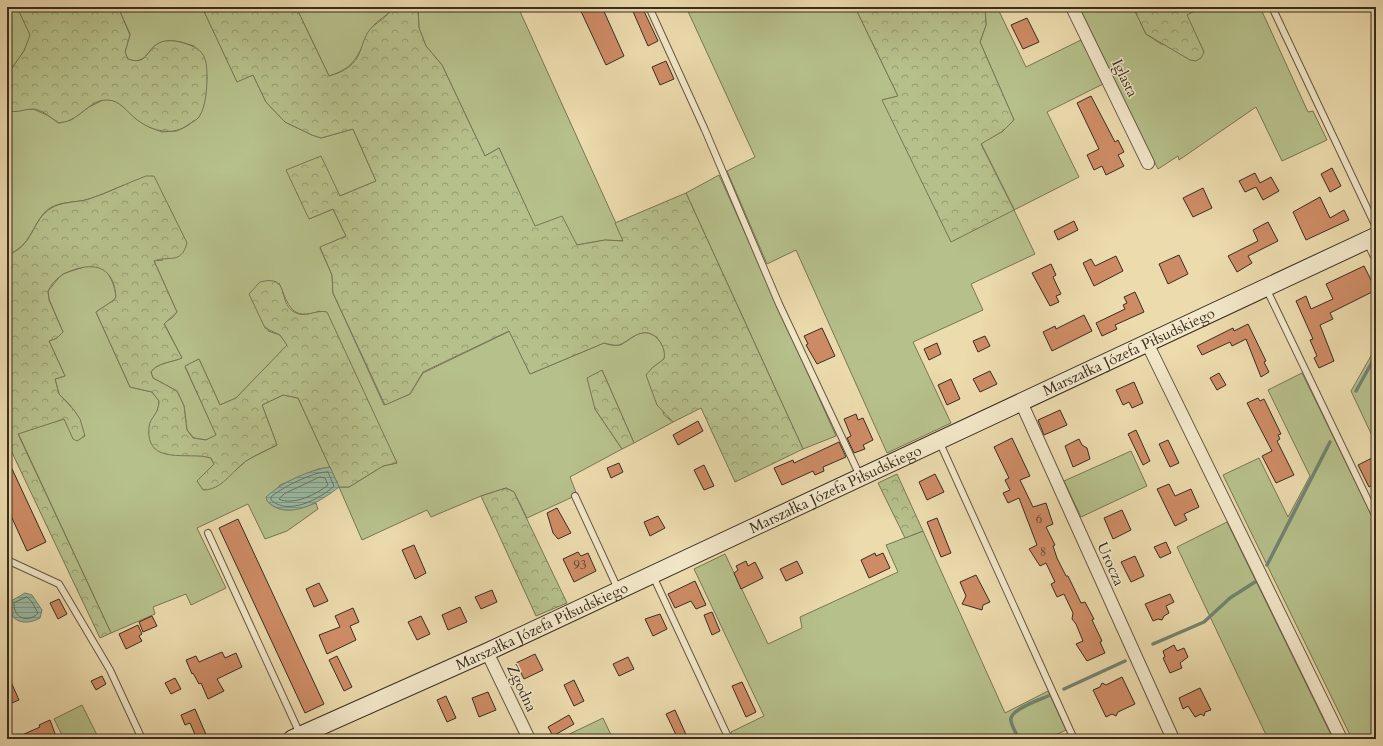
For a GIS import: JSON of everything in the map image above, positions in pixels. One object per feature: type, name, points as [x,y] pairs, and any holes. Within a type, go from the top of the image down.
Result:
[{"type":"street","name":"Iglasta","points":[[1072,7],[1148,163]]},
{"type":"street","name":"Marszałka Józefa Piłsudskiego","points":[[296,737],[487,652],[1147,343],[1374,239]]},
{"type":"street","points":[[1147,343],[1341,739]]},
{"type":"street","name":"Urocza","points":[[1021,402],[1173,739]]},
{"type":"street","name":"Zgodna","points":[[487,652],[529,739]]},
{"type":"lane","points":[[649,7],[705,130],[779,304],[861,478]]},
{"type":"lane","points":[[1272,7],[1374,239]]},
{"type":"lane","points":[[1266,288],[1376,516]]},
{"type":"lane","points":[[939,441],[1074,739]]},
{"type":"lane","points":[[575,496],[618,591]]},
{"type":"lane","points":[[208,533],[296,737]]},
{"type":"lane","points":[[7,560],[60,584],[110,670],[142,739]]},
{"type":"lane","points":[[652,575],[729,739]]},
{"type":"green space","points":[[7,7],[17,7],[31,35],[24,51],[7,75]]},
{"type":"green space","points":[[17,7],[118,7],[130,35],[125,52],[128,59],[134,61],[143,59],[159,43],[167,41],[180,42],[196,48],[200,51],[206,62],[207,71],[206,97],[199,117],[183,128],[162,131],[148,127],[136,119],[120,104],[107,100],[97,102],[74,118],[58,123],[36,109],[14,112],[7,110],[7,75],[24,51],[30,35]]},
{"type":"green space","points":[[118,7],[202,7],[237,81],[253,75],[266,102],[285,122],[321,138],[353,129],[376,181],[340,196],[309,219],[333,209],[346,236],[320,248],[332,275],[333,293],[384,405],[410,394],[423,373],[510,331],[530,374],[604,343],[620,345],[636,335],[647,333],[656,337],[664,350],[664,359],[652,368],[664,415],[673,422],[634,443],[602,370],[595,409],[622,449],[570,477],[577,495],[527,518],[514,492],[506,488],[481,496],[431,517],[427,510],[362,540],[339,487],[349,487],[383,466],[397,463],[320,311],[310,314],[297,313],[289,305],[279,283],[268,331],[280,335],[288,345],[236,398],[220,405],[199,359],[185,367],[217,436],[206,440],[194,438],[187,430],[184,406],[177,391],[153,378],[151,372],[153,369],[161,365],[182,358],[164,323],[172,318],[177,312],[154,261],[163,260],[124,185],[89,199],[59,204],[50,208],[39,219],[23,245],[16,251],[7,255],[7,110],[33,109],[47,115],[59,123],[71,120],[89,107],[105,99],[116,101],[149,127],[162,132],[177,131],[199,117],[204,103],[207,77],[194,46],[169,41],[155,45],[146,56],[139,60],[134,61],[127,59],[125,52],[130,34]]},
{"type":"green space","points":[[202,7],[296,7],[329,76],[344,70],[353,64],[359,55],[368,32],[387,15],[391,7],[421,7],[418,9],[419,28],[426,46],[442,65],[485,156],[499,148],[535,226],[562,216],[577,245],[605,240],[623,241],[615,223],[686,193],[803,449],[735,482],[701,408],[673,422],[657,405],[646,375],[652,368],[664,359],[664,350],[656,337],[647,333],[639,334],[619,345],[604,343],[530,374],[509,331],[423,372],[410,394],[385,405],[333,293],[332,275],[320,247],[346,236],[333,209],[309,219],[286,170],[321,156],[340,196],[376,181],[353,129],[321,138],[285,122],[266,102],[253,75],[237,82]]},
{"type":"green space","points":[[296,7],[391,7],[386,15],[373,26],[360,52],[352,62],[343,70],[329,76]]},
{"type":"green space","points":[[421,7],[518,7],[624,241],[605,240],[577,245],[535,227],[499,148],[485,156],[442,65],[426,46],[419,28],[418,9]]},
{"type":"green space","points":[[686,7],[855,7],[898,96],[882,100],[1014,209],[981,143],[1003,131],[1014,120],[980,42],[986,25],[985,7],[997,7],[1026,67],[1083,39],[1105,83],[1047,112],[1079,177],[1014,210],[1035,254],[971,284],[983,310],[913,342],[951,423],[887,453],[796,250],[767,264],[727,171],[755,157]]},
{"type":"green space","points":[[855,7],[985,7],[986,25],[980,42],[1014,120],[1003,131],[981,144],[1014,210],[951,242],[882,100],[898,96]]},
{"type":"green space","points":[[1079,7],[1133,7],[1146,34],[1161,44],[1204,52],[1186,15],[1202,7],[1260,7],[1308,112],[1313,111],[1327,140],[1282,161],[1256,107],[1179,160],[1178,156],[1158,169]]},
{"type":"green space","points":[[1133,7],[1202,7],[1187,15],[1204,52],[1201,58],[1196,61],[1190,60],[1146,34]]},
{"type":"green space","points":[[719,175],[836,436],[803,449],[686,193]]},
{"type":"green space","points":[[146,176],[154,176],[187,243],[184,250],[178,257],[154,261],[177,312],[164,324],[182,358],[161,365],[153,369],[151,372],[153,378],[177,391],[184,406],[187,430],[193,438],[206,440],[216,435],[185,366],[199,359],[220,405],[236,398],[287,345],[280,335],[265,328],[249,294],[260,282],[270,281],[276,282],[280,285],[289,308],[294,312],[302,315],[323,311],[327,312],[397,463],[383,466],[349,487],[339,487],[298,398],[283,395],[262,405],[277,445],[246,461],[221,484],[210,489],[203,490],[197,481],[214,464],[211,458],[161,453],[154,448],[150,440],[149,427],[158,409],[159,401],[152,392],[130,387],[96,312],[116,297],[115,288],[109,275],[99,268],[92,267],[76,269],[63,274],[48,291],[49,300],[63,332],[57,338],[49,341],[65,376],[55,379],[59,394],[80,419],[85,436],[77,441],[73,439],[64,419],[18,434],[111,633],[100,638],[7,442],[7,255],[16,251],[22,246],[39,220],[54,206],[89,199]]},
{"type":"green space","points":[[87,266],[97,266],[104,269],[113,284],[116,297],[96,312],[130,387],[152,392],[159,401],[159,406],[149,429],[149,434],[193,455],[201,455],[211,458],[214,464],[197,481],[236,470],[247,460],[277,445],[262,405],[283,395],[298,398],[330,467],[318,469],[280,485],[267,501],[272,506],[284,510],[297,509],[316,503],[318,509],[287,531],[265,539],[248,504],[197,528],[226,588],[191,605],[186,594],[153,607],[155,614],[111,633],[18,433],[64,419],[71,406],[59,394],[55,379],[65,376],[49,341],[57,338],[63,332],[49,299],[48,291],[62,274]]},
{"type":"green space","points":[[1376,347],[1376,444],[1351,391]]},
{"type":"green space","points":[[602,370],[634,443],[622,449],[595,409],[587,378]]},
{"type":"green space","points":[[1302,373],[1376,524],[1376,739],[1352,739],[1223,475],[1259,458],[1288,517],[1310,476],[1268,390]]},
{"type":"green space","points":[[1131,451],[1147,486],[1081,517],[1064,481]]},
{"type":"green space","points":[[897,474],[923,531],[905,538],[878,483]]},
{"type":"green space","points":[[506,488],[514,492],[567,603],[536,616],[481,496]]},
{"type":"green space","points":[[1227,522],[1333,739],[1268,739],[1177,547]]},
{"type":"green space","points":[[923,531],[1005,713],[1048,691],[1066,730],[1047,739],[734,739],[731,732],[764,716],[694,569],[725,554],[768,644],[802,628],[800,617],[898,572],[886,545]]},
{"type":"green space","points":[[82,705],[99,739],[64,739],[54,719]]},
{"type":"green space","points":[[603,718],[613,739],[559,739]]},
{"type":"water","points":[[330,467],[339,487],[313,504],[304,508],[284,510],[275,507],[267,501],[266,497],[280,486],[305,474]]},
{"type":"water","points":[[25,593],[32,595],[42,610],[40,618],[34,621],[22,622],[14,618],[11,613],[11,601]]},
{"type":"building","points":[[579,7],[602,7],[624,56],[606,65]]},
{"type":"building","points":[[631,7],[642,7],[658,41],[648,46]]},
{"type":"building","points":[[1027,18],[1039,42],[1023,49],[1011,25]]},
{"type":"building","points":[[666,61],[674,79],[660,85],[652,67]]},
{"type":"building","points":[[1091,96],[1115,142],[1118,140],[1124,152],[1118,155],[1124,166],[1106,175],[1102,166],[1094,170],[1087,155],[1099,149],[1077,103]]},
{"type":"building","points":[[1332,168],[1341,186],[1330,192],[1321,174]]},
{"type":"building","points":[[1255,173],[1260,183],[1271,177],[1279,191],[1263,200],[1256,187],[1245,192],[1239,181]]},
{"type":"building","points":[[1203,188],[1212,208],[1193,217],[1183,198]]},
{"type":"building","points":[[1320,197],[1330,218],[1344,210],[1349,220],[1306,240],[1293,212]]},
{"type":"building","points":[[1074,221],[1078,230],[1058,240],[1054,231]]},
{"type":"building","points":[[1268,222],[1278,241],[1248,256],[1252,263],[1237,272],[1228,256],[1258,241],[1253,230]]},
{"type":"building","points":[[1179,255],[1188,274],[1168,284],[1159,264]]},
{"type":"building","points":[[1116,256],[1123,271],[1094,286],[1083,263],[1091,259],[1095,266]]},
{"type":"building","points":[[1051,264],[1056,275],[1053,277],[1061,294],[1056,296],[1059,302],[1050,306],[1032,273]]},
{"type":"building","points":[[1364,266],[1376,290],[1330,313],[1333,319],[1320,325],[1334,361],[1319,368],[1314,358],[1317,356],[1310,340],[1313,339],[1296,301],[1306,296],[1311,309],[1333,299],[1326,284]]},
{"type":"building","points":[[1135,292],[1144,312],[1115,325],[1117,329],[1102,336],[1096,323],[1125,309],[1123,305],[1127,303],[1124,297]]},
{"type":"building","points":[[1084,315],[1092,331],[1052,351],[1043,332],[1055,326],[1056,329]]},
{"type":"building","points":[[1248,324],[1266,361],[1264,362],[1269,372],[1261,377],[1246,339],[1232,346],[1230,342],[1202,355],[1197,346],[1233,328],[1234,331]]},
{"type":"building","points":[[822,328],[835,356],[817,364],[806,345],[808,344],[804,336]]},
{"type":"building","points":[[985,336],[990,346],[978,352],[973,341]]},
{"type":"building","points":[[937,343],[941,354],[929,360],[924,349]]},
{"type":"building","points":[[990,371],[997,384],[980,392],[973,379]]},
{"type":"building","points":[[1219,373],[1226,385],[1217,390],[1210,378]]},
{"type":"building","points":[[951,379],[960,399],[947,405],[938,385]]},
{"type":"building","points":[[1134,382],[1143,403],[1132,408],[1129,402],[1123,405],[1116,390]]},
{"type":"building","points":[[1258,398],[1260,401],[1264,399],[1281,434],[1278,435],[1280,439],[1277,441],[1294,475],[1276,483],[1262,456],[1272,451],[1247,403]]},
{"type":"building","points":[[1060,410],[1067,425],[1044,435],[1038,420]]},
{"type":"building","points":[[856,414],[858,420],[863,418],[873,440],[863,445],[865,449],[854,453],[847,438],[851,436],[844,419]]},
{"type":"building","points":[[698,421],[703,431],[678,445],[673,435]]},
{"type":"building","points":[[1136,430],[1150,461],[1143,465],[1128,434]]},
{"type":"building","points":[[1012,438],[1030,476],[1020,480],[1033,507],[1046,503],[1053,524],[1046,527],[1055,545],[1053,546],[1057,558],[1066,576],[1068,576],[1081,603],[1085,602],[1094,619],[1092,620],[1102,641],[1100,642],[1105,653],[1087,661],[1076,644],[1083,641],[1076,624],[1072,619],[1073,613],[1064,594],[1057,597],[1051,584],[1055,582],[1046,563],[1040,566],[1029,549],[1037,545],[1019,498],[1008,503],[1003,493],[1010,490],[1005,480],[1009,478],[994,447]]},
{"type":"building","points":[[1079,439],[1082,445],[1087,448],[1090,459],[1073,467],[1065,446]]},
{"type":"building","points":[[1168,440],[1179,463],[1170,467],[1159,444]]},
{"type":"building","points":[[839,442],[846,457],[823,467],[824,471],[815,475],[813,471],[782,485],[774,468],[793,460],[794,463]]},
{"type":"building","points":[[1376,456],[1376,483],[1369,487],[1358,465]]},
{"type":"building","points":[[7,458],[46,542],[27,551],[7,507]]},
{"type":"building","points":[[619,463],[623,472],[611,478],[607,468]]},
{"type":"building","points":[[704,465],[714,486],[704,490],[694,470]]},
{"type":"building","points":[[935,474],[944,492],[927,500],[919,482]]},
{"type":"building","points":[[1169,484],[1175,496],[1191,489],[1199,507],[1184,514],[1187,520],[1175,526],[1157,489]]},
{"type":"building","points":[[557,508],[571,533],[558,539],[553,533],[547,513]]},
{"type":"building","points":[[1122,510],[1131,530],[1113,539],[1104,518]]},
{"type":"building","points":[[658,516],[665,528],[650,536],[644,522]]},
{"type":"building","points":[[937,518],[951,553],[941,557],[927,522]]},
{"type":"building","points":[[238,519],[324,704],[305,713],[219,528]]},
{"type":"building","points":[[1166,542],[1171,553],[1160,558],[1154,547]]},
{"type":"building","points":[[414,545],[426,573],[415,579],[402,550]]},
{"type":"building","points":[[578,552],[581,556],[588,553],[596,571],[574,582],[563,559]]},
{"type":"building","points":[[875,553],[876,556],[883,553],[890,568],[869,578],[861,560]]},
{"type":"building","points":[[1135,556],[1144,576],[1131,582],[1121,562]]},
{"type":"building","points":[[746,561],[748,566],[755,562],[763,578],[741,589],[734,573],[738,570],[736,566]]},
{"type":"building","points":[[797,561],[803,573],[786,581],[780,569]]},
{"type":"building","points":[[976,575],[990,602],[983,605],[982,610],[962,604],[966,596],[960,582]]},
{"type":"building","points":[[695,581],[706,605],[696,609],[691,601],[675,608],[668,594]]},
{"type":"building","points":[[319,583],[328,601],[314,607],[306,589]]},
{"type":"building","points":[[492,590],[497,602],[481,609],[475,597]]},
{"type":"building","points":[[1170,594],[1174,602],[1166,606],[1169,613],[1164,616],[1162,620],[1158,619],[1153,621],[1145,604]]},
{"type":"building","points":[[59,599],[67,614],[58,619],[50,603]]},
{"type":"building","points":[[460,607],[467,622],[448,630],[442,615]]},
{"type":"building","points":[[353,608],[359,622],[350,626],[356,640],[327,654],[319,635],[340,627],[335,616]]},
{"type":"building","points":[[712,612],[720,631],[712,635],[704,615]]},
{"type":"building","points":[[660,614],[667,629],[653,636],[645,619]]},
{"type":"building","points":[[152,616],[157,626],[143,632],[139,622]]},
{"type":"building","points":[[421,616],[430,634],[417,640],[408,622]]},
{"type":"building","points":[[138,625],[142,634],[139,636],[142,641],[126,649],[119,634]]},
{"type":"building","points":[[1174,645],[1177,651],[1184,648],[1188,657],[1180,663],[1182,668],[1170,673],[1163,658],[1165,657],[1163,651]]},
{"type":"building","points":[[222,652],[225,658],[236,653],[242,667],[217,679],[224,691],[208,699],[201,683],[199,684],[193,673],[192,674],[186,660],[196,656],[199,662]]},
{"type":"building","points":[[535,654],[543,670],[524,679],[516,663]]},
{"type":"building","points":[[337,656],[352,687],[344,691],[329,660]]},
{"type":"building","points":[[628,657],[634,669],[619,676],[613,664]]},
{"type":"building","points":[[7,673],[19,700],[7,705]]},
{"type":"building","points":[[102,676],[106,684],[96,690],[91,681]]},
{"type":"building","points":[[1122,677],[1135,704],[1118,712],[1116,716],[1112,714],[1106,717],[1093,690],[1100,687],[1102,683],[1106,685]]},
{"type":"building","points":[[175,678],[181,689],[171,694],[165,683]]},
{"type":"building","points":[[574,680],[584,701],[574,706],[564,685]]},
{"type":"building","points":[[742,682],[756,712],[746,717],[732,686]]},
{"type":"building","points":[[1200,688],[1211,710],[1205,712],[1204,716],[1201,714],[1195,717],[1188,706],[1183,709],[1179,698]]},
{"type":"building","points":[[488,692],[496,710],[479,717],[472,698]]},
{"type":"building","points":[[446,696],[456,718],[447,722],[437,700]]},
{"type":"building","points":[[195,709],[208,739],[197,739],[190,723],[185,725],[181,715]]},
{"type":"building","points":[[675,710],[688,739],[678,739],[666,714]]},
{"type":"building","points":[[569,715],[574,724],[553,736],[548,727]]},
{"type":"building","points":[[50,720],[57,739],[13,739],[40,727],[39,725]]},
{"type":"waterway","points":[[1356,391],[1376,355]]},
{"type":"waterway","points":[[1267,565],[1330,442]]},
{"type":"waterway","points":[[1153,644],[1204,622],[1230,598],[1255,582]]},
{"type":"waterway","points":[[1064,689],[1125,661]]},
{"type":"waterway","points":[[1019,739],[1012,726],[1011,717],[1019,709],[1048,696]]}]
